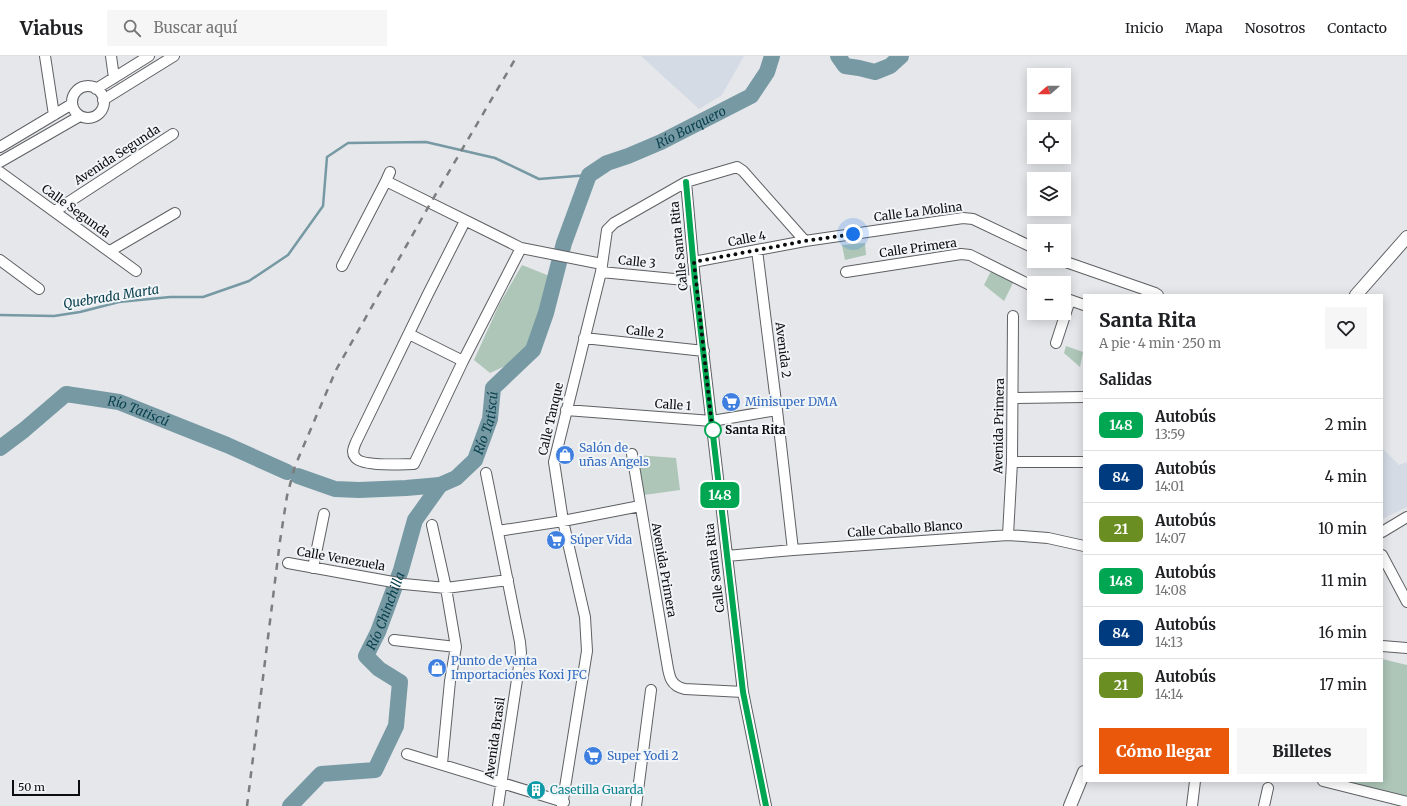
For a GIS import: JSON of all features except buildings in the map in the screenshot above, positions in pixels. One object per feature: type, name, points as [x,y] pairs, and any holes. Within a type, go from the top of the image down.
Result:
[{"type":"main road","points":[[1357,294],[1407,237]]},
{"type":"main road","points":[[1070,806],[1083,774]]},
{"type":"street","points":[[45,56],[54,115]]},
{"type":"street","points":[[111,56],[114,78]]},
{"type":"street","points":[[96,89],[149,56]]},
{"type":"street","points":[[103,100],[174,56]]},
{"type":"street","points":[[87,87],[96,89],[102,95],[103,100],[102,110],[94,117],[84,118],[80,116],[74,111],[72,104],[74,95],[79,89],[87,87]]},
{"type":"street","points":[[0,146],[72,104]]},
{"type":"street","points":[[0,162],[80,116]]},
{"type":"street","name":"Avenida Segunda","points":[[55,211],[173,134]]},
{"type":"street","name":"Calle Tanque","points":[[563,804],[587,651],[585,617],[563,521],[554,462],[602,268],[607,230],[614,223],[686,182],[737,167],[743,171],[805,241]]},
{"type":"street","name":"Calle Segunda","points":[[0,172],[136,271]]},
{"type":"street","name":"Calle 3","points":[[346,263],[388,177],[465,221],[521,248],[572,259],[602,268],[695,281]]},
{"type":"street","name":"Calle Santa Rita","points":[[686,182],[695,281],[743,692],[766,806]]},
{"type":"street","points":[[110,251],[175,213]]},
{"type":"street","name":"Calle La Molina","points":[[805,241],[963,218],[973,219],[1027,245]]},
{"type":"street","points":[[465,221],[354,449],[353,453],[355,458],[360,462],[414,464],[463,361],[521,248]]},
{"type":"street","name":"Calle 4","points":[[694,262],[805,241]]},
{"type":"street","name":"Avenida 2","points":[[757,250],[793,550]]},
{"type":"street","name":"Calle Primera","points":[[846,272],[961,254],[970,255],[1027,284]]},
{"type":"street","points":[[0,260],[39,289]]},
{"type":"street","points":[[1071,264],[1156,294]]},
{"type":"street","points":[[1071,300],[1083,305]]},
{"type":"street","name":"Avenida Primera","points":[[1008,535],[1012,462],[1013,316]]},
{"type":"street","points":[[1056,343],[1062,320]]},
{"type":"street","points":[[409,334],[463,361]]},
{"type":"street","name":"Calle 2","points":[[584,338],[704,351]]},
{"type":"street","points":[[1013,398],[1083,397]]},
{"type":"street","name":"Calle 1","points":[[566,410],[712,421],[777,410]]},
{"type":"street","name":"Avenida Primera","points":[[632,454],[666,657],[672,682],[677,688],[743,692]]},
{"type":"street","points":[[1012,462],[1083,462]]},
{"type":"street","name":"Avenida Brasil","points":[[486,473],[521,653],[498,806]]},
{"type":"street","points":[[498,531],[563,521],[640,506]]},
{"type":"street","points":[[313,568],[324,514]]},
{"type":"street","points":[[1383,531],[1407,517]]},
{"type":"street","points":[[432,525],[446,588],[456,647],[450,681],[442,764]]},
{"type":"street","name":"Calle Caballo Blanco","points":[[727,556],[1008,535],[1048,538],[1083,546]]},
{"type":"street","points":[[1383,557],[1407,602]]},
{"type":"street","name":"Calle Venezuela","points":[[288,564],[404,584],[446,588],[508,580]]},
{"type":"street","points":[[394,640],[456,647]]},
{"type":"street","points":[[1383,646],[1387,648],[1407,648]]},
{"type":"street","points":[[636,806],[650,690]]},
{"type":"street","points":[[407,754],[502,783],[563,804]]},
{"type":"street","points":[[1192,806],[1195,782]]},
{"type":"street","points":[[1327,782],[1407,802]]},
{"type":"street","points":[[1264,806],[1268,788]]},
{"type":"shaded area","points":[[641,56],[744,56],[722,95],[699,109]]},
{"type":"shaded area","points":[[1383,449],[1399,465],[1407,462],[1407,507],[1383,519]]},
{"type":"green space","points":[[865,243],[866,255],[845,260],[842,245]]},
{"type":"green space","points":[[522,265],[557,279],[538,351],[490,373],[474,360],[499,305]]},
{"type":"green space","points":[[991,271],[1013,283],[1004,301],[984,285]]},
{"type":"green space","points":[[1066,346],[1083,352],[1080,367],[1064,353]]},
{"type":"green space","points":[[637,455],[676,458],[680,490],[644,495]]},
{"type":"green space","points":[[1383,659],[1407,665],[1407,798],[1351,785],[1351,782],[1383,782]]},
{"type":"waterway","name":"Río Tatiscú","points":[[298,476],[335,489],[359,490],[440,485],[456,478],[475,460],[490,419],[493,388],[533,350],[546,313],[564,243],[589,175],[607,163],[661,142],[751,96],[767,72],[772,56]]},
{"type":"waterway","name":"Río Barquero","points":[[838,56],[845,66],[875,72],[890,66],[901,56]]},
{"type":"waterway","name":"Quebrada Marta","points":[[0,315],[54,316],[80,312],[119,302],[170,297],[203,297],[249,281],[288,255],[323,206],[327,157],[348,143],[426,142],[495,158],[539,179],[589,175]]},
{"type":"waterway","name":"Río Tatiscú","points":[[0,448],[24,430],[66,394],[119,402],[227,445],[287,472]]},
{"type":"waterway","name":"Río Chinchilla","points":[[290,806],[321,774],[375,770],[396,726],[400,682],[379,669],[366,656],[378,632],[401,570],[415,520],[440,485]]},
{"type":"railway","points":[[247,806],[280,541],[287,496],[295,466],[336,370],[430,204],[517,56]]},
{"type":"bus line","name":"148","points":[[686,182],[695,281],[743,692],[766,806]]},
{"type":"place","name":"Minisuper DMA","points":[[731,402]]},
{"type":"place","name":"Santa Rita","points":[[713,430]]},
{"type":"place","name":"Salón de uñas Angels","points":[[565,455]]},
{"type":"place","name":"Súper Vida","points":[[556,540]]},
{"type":"place","name":"Punto de Venta Importaciones Koxi JFC","points":[[437,668]]},
{"type":"place","name":"Super Yodi 2","points":[[593,756]]},
{"type":"place","name":"Casetilla Guarda","points":[[536,790]]},
{"type":"route","points":[[713,430],[713,436],[694,262],[805,241],[853,234]]}]
